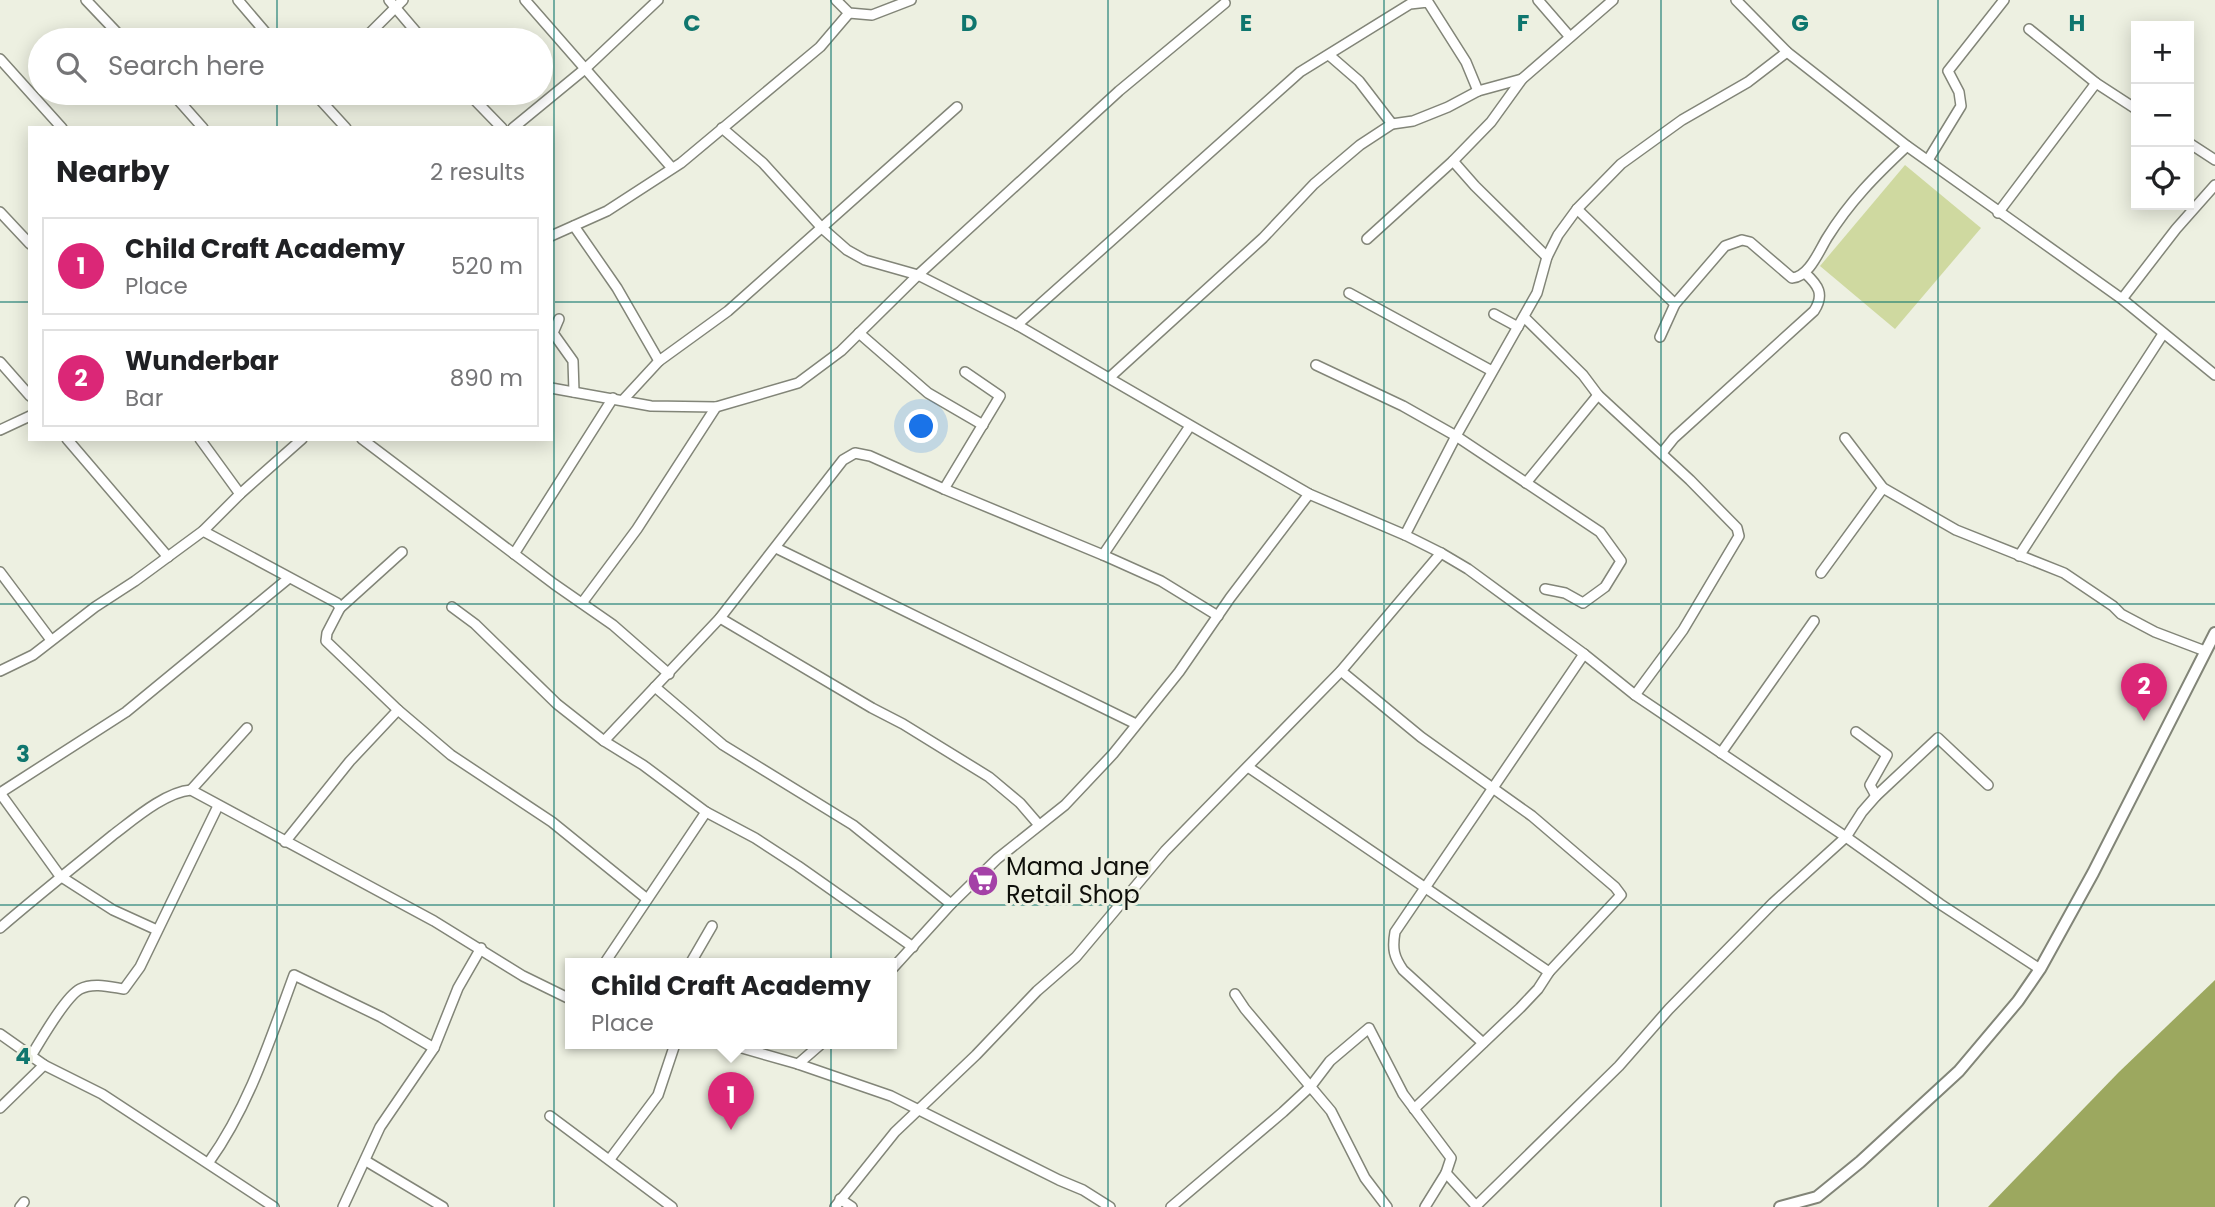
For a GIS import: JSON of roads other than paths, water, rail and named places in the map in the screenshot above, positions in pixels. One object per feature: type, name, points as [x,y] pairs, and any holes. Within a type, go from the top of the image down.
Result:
[{"type":"street","points":[[86,0],[113,28]]},
{"type":"street","points":[[238,0],[262,28]]},
{"type":"street","points":[[373,28],[392,4],[403,0]]},
{"type":"street","points":[[525,0],[550,28]]},
{"type":"street","points":[[553,95],[586,68],[657,0]]},
{"type":"street","points":[[836,0],[849,13],[872,15],[911,0]]},
{"type":"street","points":[[1538,0],[1570,37]]},
{"type":"street","points":[[1367,239],[1454,161],[1491,122],[1522,79],[1613,0]]},
{"type":"street","points":[[1736,0],[1787,52],[1907,146],[2122,299],[2215,375]]},
{"type":"street","points":[[1928,160],[1961,106],[1959,92],[1948,71],[2004,0]]},
{"type":"street","points":[[1017,326],[1300,72],[1410,4],[1429,1],[1466,62],[1478,91]]},
{"type":"street","points":[[553,388],[651,406],[716,407],[798,383],[841,351],[918,275],[1119,91],[1225,3]]},
{"type":"street","points":[[392,4],[413,28]]},
{"type":"street","points":[[553,235],[607,211],[681,163],[820,47],[849,13]]},
{"type":"street","points":[[2029,29],[2096,83],[2131,106]]},
{"type":"street","points":[[553,31],[672,168]]},
{"type":"street","points":[[1405,535],[1492,370],[1537,293],[1547,257],[1558,235],[1577,209],[1621,164],[1682,120],[1748,82],[1787,52]]},
{"type":"street","points":[[1329,55],[1359,81],[1392,124]]},
{"type":"street","points":[[0,59],[28,90]]},
{"type":"street","points":[[1110,378],[1263,238],[1314,184],[1360,145],[1392,124],[1413,121],[1478,91],[1522,79]]},
{"type":"street","points":[[1998,213],[2096,83]]},
{"type":"street","points":[[41,105],[60,126]]},
{"type":"street","points":[[183,105],[201,126]]},
{"type":"street","points":[[325,105],[343,126]]},
{"type":"street","points":[[480,105],[500,126]]},
{"type":"street","points":[[515,126],[541,105]]},
{"type":"street","points":[[514,554],[618,399],[659,361],[729,311],[957,107]]},
{"type":"street","points":[[722,128],[763,163],[822,228],[847,250],[865,260],[918,275],[1110,378],[1309,494],[1405,535],[1468,569],[1636,695],[2040,970]]},
{"type":"street","points":[[1660,337],[1675,304],[1725,246],[1742,240],[1750,242],[1792,278],[1805,274],[1844,210],[1862,188],[1907,146]]},
{"type":"street","points":[[2194,146],[2215,160]]},
{"type":"street","points":[[1454,161],[1475,186],[1547,257]]},
{"type":"street","points":[[2122,299],[2176,229],[2215,185]]},
{"type":"street","points":[[1577,209],[1675,304]]},
{"type":"street","points":[[0,212],[28,242]]},
{"type":"street","points":[[574,226],[617,288],[659,361]]},
{"type":"street","points":[[1662,453],[1674,438],[1814,310],[1819,303],[1820,292],[1818,285],[1805,274]]},
{"type":"street","points":[[1349,293],[1492,370]]},
{"type":"street","points":[[1494,314],[1518,327]]},
{"type":"street","points":[[1524,317],[1583,375],[1598,395],[1662,453],[1737,528],[1739,536],[1682,630],[1636,695]]},
{"type":"street","points":[[559,318],[553,333],[573,361],[573,393]]},
{"type":"street","points":[[859,332],[928,393],[983,425]]},
{"type":"street","points":[[2019,556],[2163,334]]},
{"type":"street","points":[[0,362],[28,394]]},
{"type":"street","points":[[1316,365],[1403,406],[1456,436],[1600,532],[1621,561],[1605,587],[1583,603],[1565,593],[1545,589]]},
{"type":"street","points":[[944,489],[1000,396],[965,372]]},
{"type":"street","points":[[1526,483],[1598,395]]},
{"type":"street","points":[[582,603],[637,529],[716,407]]},
{"type":"street","points":[[0,430],[28,417]]},
{"type":"street","points":[[1102,555],[1189,426]]},
{"type":"street","points":[[1845,438],[1883,488],[1956,530],[2064,573],[2121,614],[2155,632],[2205,651]]},
{"type":"street","points":[[69,441],[168,557]]},
{"type":"street","points":[[201,441],[240,494]]},
{"type":"street","points":[[0,671],[33,655],[95,607],[203,531],[300,441]]},
{"type":"street","points":[[365,441],[613,625],[670,674]]},
{"type":"street","points":[[604,741],[720,618],[843,460],[855,453],[870,456],[1161,581],[1218,616]]},
{"type":"street","points":[[1821,573],[1883,488]]},
{"type":"street","points":[[897,963],[997,859],[1065,805],[1113,754],[1179,672],[1309,494]]},
{"type":"street","points":[[203,531],[337,603],[340,608]]},
{"type":"street","points":[[776,548],[1136,724]]},
{"type":"street","points":[[402,552],[340,608],[327,633],[326,641],[398,710],[451,755],[552,822],[647,899]]},
{"type":"street","points":[[852,1207],[838,1203],[895,1132],[976,1055],[1037,991],[1076,957],[1165,850],[1341,671],[1441,553]]},
{"type":"street","points":[[0,572],[51,640]]},
{"type":"street","points":[[157,930],[113,910],[60,876],[0,793],[126,712],[289,578]]},
{"type":"street","points":[[452,607],[475,624],[557,704],[604,741],[643,765],[706,812],[755,838],[798,866],[913,947]]},
{"type":"street","points":[[720,618],[989,777],[1020,803],[1039,825]]},
{"type":"street","points":[[1721,753],[1814,621]]},
{"type":"street","points":[[1780,1207],[1815,1202],[1959,1071],[1995,1030],[2040,970],[2215,633]]},
{"type":"street","points":[[1483,1043],[1413,981],[1396,959],[1392,948],[1395,932],[1584,654]]},
{"type":"street","points":[[1341,671],[1421,737],[1532,816],[1615,887],[1620,895],[1549,972],[1529,998],[1414,1109]]},
{"type":"street","points":[[655,687],[723,745],[853,825],[951,904]]},
{"type":"street","points":[[285,842],[350,761],[398,710]]},
{"type":"street","points":[[191,790],[247,728]]},
{"type":"street","points":[[1856,732],[1887,755],[1870,785],[1876,796]]},
{"type":"street","points":[[1446,1172],[1476,1206],[1619,1066],[1669,1009],[1773,903],[1846,837],[1876,796],[1938,738],[1988,785]]},
{"type":"street","points":[[1248,767],[1549,972]]},
{"type":"street","points":[[0,928],[133,818],[180,790],[191,790],[201,793],[218,806],[481,948],[523,976],[565,997]]},
{"type":"street","points":[[31,1056],[65,1004],[81,988],[99,985],[124,989],[139,967],[218,806]]},
{"type":"street","points":[[608,958],[706,812]]},
{"type":"street","points":[[694,958],[712,926]]},
{"type":"street","points":[[343,1207],[380,1127],[434,1048],[458,988],[481,948]]},
{"type":"street","points":[[209,1162],[234,1124],[259,1069],[294,975],[381,1017],[434,1048]]},
{"type":"street","points":[[1235,993],[1245,1009],[1331,1111],[1361,1170],[1387,1207]]},
{"type":"street","points":[[1171,1207],[1311,1086],[1330,1061],[1369,1028],[1403,1094],[1451,1158],[1446,1172],[1425,1207]]},
{"type":"street","points":[[0,1034],[44,1065],[102,1094],[274,1207]]},
{"type":"street","points":[[610,1159],[658,1095],[673,1049]]},
{"type":"street","points":[[746,1049],[891,1096],[1083,1190],[1110,1207]]},
{"type":"street","points":[[798,1064],[815,1049]]},
{"type":"street","points":[[0,1108],[44,1065]]},
{"type":"street","points":[[550,1116],[672,1207]]},
{"type":"street","points":[[366,1161],[443,1207]]},
{"type":"place","name":"Wunderbar","points":[[2144,721]]},
{"type":"place","name":"Mama Jane Retail Shop","points":[[983,881]]},
{"type":"place","name":"Child Craft Academy","points":[[731,1130]]}]
